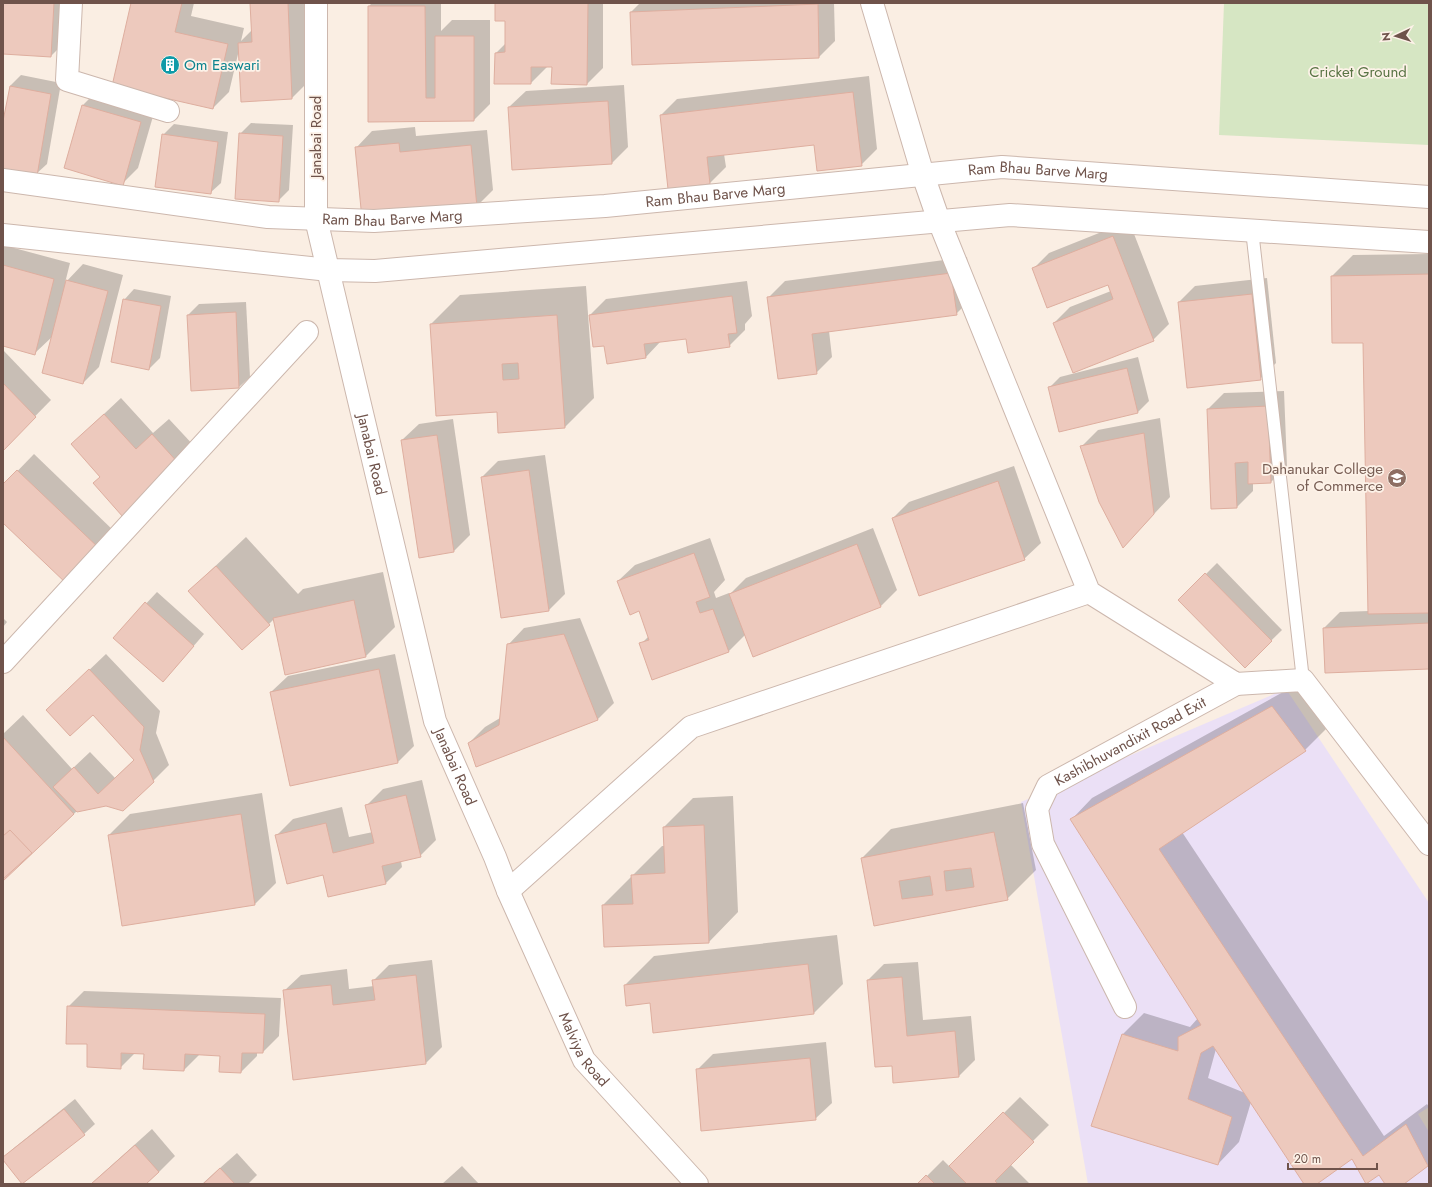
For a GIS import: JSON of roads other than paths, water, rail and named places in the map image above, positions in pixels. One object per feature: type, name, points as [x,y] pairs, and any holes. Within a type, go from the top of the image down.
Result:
[{"type":"street","points":[[71,3],[67,80],[168,111]]},
{"type":"street","name":"Janabai Road","points":[[316,3],[316,219],[435,721],[495,857],[508,891]]},
{"type":"street","points":[[872,3],[923,175],[939,221],[1089,592],[1236,684],[1303,680],[1429,844]]},
{"type":"street","name":"Ram Bhau Barve Marg","points":[[3,180],[268,217],[374,221],[606,206],[1002,167],[1429,197]]},
{"type":"street","points":[[3,235],[329,270],[375,272],[1010,215],[1429,242]]},
{"type":"street","points":[[3,662],[307,332]]},
{"type":"street","points":[[508,891],[691,727],[1089,592]]},
{"type":"street","name":"Kashibhuvandixit Road Exit","points":[[1125,1007],[1043,844],[1037,809],[1048,786],[1236,684]]},
{"type":"street","name":"Malviya Road","points":[[508,891],[584,1060],[697,1184]]},
{"type":"lane","points":[[1252,230],[1303,680]]},
{"type":"place","name":"Om Easwari","points":[[170,65]]},
{"type":"place","name":"Dahanukar College of Commerce","points":[[1397,478]]},
{"type":"park label","name":"Cricket Ground","points":[[1358,72]]}]
